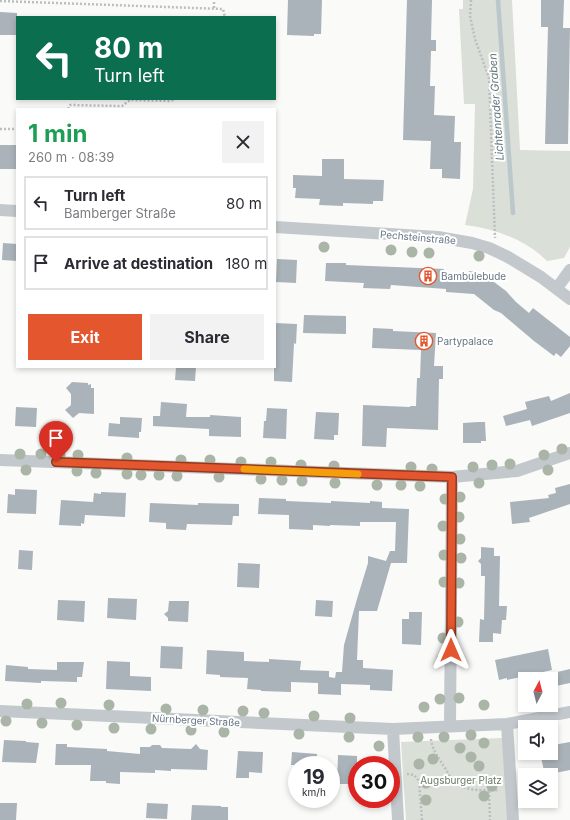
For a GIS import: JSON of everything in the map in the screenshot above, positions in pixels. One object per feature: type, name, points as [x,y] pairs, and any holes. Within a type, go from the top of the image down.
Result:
[{"type":"street","points":[[0,210],[16,211]]},
{"type":"street","name":"Pechsteinstraße","points":[[276,227],[438,237],[489,248],[526,267],[557,288],[570,299]]},
{"type":"street","points":[[557,288],[570,270]]},
{"type":"street","points":[[0,460],[452,477],[517,471],[570,453]]},
{"type":"street","points":[[450,726],[452,477]]},
{"type":"street","name":"Nürnberger Straße","points":[[0,711],[393,728]]},
{"type":"street","points":[[394,756],[393,728],[507,724],[570,712]]},
{"type":"street","points":[[507,724],[513,820]]},
{"type":"street","points":[[397,808],[398,820]]},
{"type":"path","points":[[214,0],[214,8]]},
{"type":"path","points":[[471,0],[470,16],[475,39],[489,78],[495,238]]},
{"type":"path","points":[[0,1],[214,8],[223,9],[225,16]]},
{"type":"path","points":[[68,108],[70,105],[122,108],[130,100],[172,100]]},
{"type":"path","points":[[0,129],[16,129]]},
{"type":"path","points":[[431,738],[436,754],[454,782],[461,786],[489,791],[511,789]]},
{"type":"path","points":[[400,774],[414,775],[419,780],[422,820]]},
{"type":"path","points":[[489,791],[490,820]]},
{"type":"green space","points":[[463,0],[512,0],[520,150],[570,151],[570,247],[564,258],[547,261],[529,247],[509,236],[487,229],[465,225],[473,189],[475,104],[464,104],[459,9],[463,9]]},
{"type":"green space","name":"Augsburger Platz","points":[[502,738],[505,745],[509,820],[406,820],[401,742]]},
{"type":"building","points":[[288,0],[322,0],[321,34],[314,34],[314,36],[287,35]]},
{"type":"building","points":[[407,0],[432,0],[431,40],[436,40],[436,51],[431,51],[430,86],[435,86],[434,115],[455,116],[454,142],[461,142],[460,179],[442,178],[442,169],[430,169],[431,141],[403,140]]},
{"type":"building","points":[[541,0],[564,0],[563,28],[570,28],[568,144],[545,144],[548,27],[541,27]]},
{"type":"building","points":[[0,12],[17,13],[16,35],[0,35]]},
{"type":"building","points":[[0,145],[16,145],[16,169],[0,169]]},
{"type":"building","points":[[322,159],[344,159],[344,179],[384,180],[383,201],[373,201],[373,204],[343,203],[343,206],[319,205],[320,199],[295,198],[296,188],[293,188],[293,175],[322,176]]},
{"type":"building","points":[[3,243],[16,244],[16,261],[2,260]]},
{"type":"building","points":[[277,259],[297,260],[296,283],[276,282]]},
{"type":"building","points":[[326,263],[444,269],[443,274],[468,277],[469,271],[482,273],[506,291],[529,313],[533,308],[570,337],[570,346],[561,357],[556,353],[554,356],[501,313],[494,310],[474,294],[446,292],[446,289],[391,285],[390,289],[363,288],[364,283],[325,281]]},
{"type":"building","points":[[304,315],[346,316],[346,334],[303,333]]},
{"type":"building","points":[[276,323],[297,324],[296,344],[294,343],[292,382],[274,381],[274,368],[276,368]]},
{"type":"building","points":[[373,328],[393,329],[393,331],[436,333],[434,366],[443,366],[443,379],[439,379],[438,430],[387,428],[386,447],[362,446],[363,405],[416,406],[417,378],[420,378],[421,350],[372,348]]},
{"type":"building","points":[[176,368],[196,368],[195,381],[175,380]]},
{"type":"building","points":[[72,382],[88,383],[88,385],[91,384],[91,388],[94,388],[94,414],[79,413],[73,418],[65,410],[71,405],[71,394],[66,388]]},
{"type":"building","points":[[570,393],[570,413],[532,426],[530,420],[506,426],[503,416],[527,409],[525,402],[549,396],[551,401]]},
{"type":"building","points":[[161,402],[187,404],[186,417],[210,417],[210,415],[241,417],[241,437],[209,436],[209,429],[153,426],[153,416],[160,416]]},
{"type":"building","points":[[16,407],[37,408],[36,427],[15,426]]},
{"type":"building","points":[[267,408],[287,409],[286,439],[263,438],[264,421],[266,421]]},
{"type":"building","points":[[316,412],[339,413],[338,435],[334,435],[334,440],[314,439]]},
{"type":"building","points":[[120,417],[142,418],[139,438],[108,436],[109,423],[120,424]]},
{"type":"building","points":[[485,422],[486,441],[481,441],[481,443],[463,443],[463,423]]},
{"type":"building","points":[[570,484],[570,504],[529,518],[530,522],[512,524],[510,502],[549,498],[548,495],[556,493],[555,488]]},
{"type":"building","points":[[15,489],[37,490],[36,514],[7,513],[8,494],[15,495]]},
{"type":"building","points":[[101,492],[126,493],[125,517],[85,515],[84,524],[81,523],[81,526],[59,525],[61,500],[93,502],[94,493],[101,494]]},
{"type":"building","points":[[259,498],[331,503],[331,501],[370,503],[370,501],[382,502],[382,508],[409,509],[407,563],[391,563],[377,611],[359,611],[357,660],[363,660],[363,668],[393,670],[392,691],[370,690],[370,685],[341,684],[341,695],[318,694],[318,683],[291,682],[291,692],[261,691],[247,689],[248,678],[220,677],[220,675],[206,674],[207,650],[244,652],[244,661],[269,662],[269,659],[301,661],[300,670],[329,671],[329,677],[335,678],[336,672],[342,672],[344,645],[368,563],[368,556],[386,561],[390,551],[395,551],[396,522],[360,522],[360,526],[313,525],[313,530],[289,529],[289,515],[258,514]]},
{"type":"building","points":[[150,503],[198,505],[198,503],[239,504],[239,516],[233,516],[232,525],[187,524],[186,530],[166,529],[166,523],[149,522]]},
{"type":"building","points":[[481,547],[494,548],[494,556],[500,556],[499,606],[507,606],[506,620],[502,620],[501,634],[493,633],[493,642],[479,642],[480,619],[484,620],[485,576],[481,576],[481,564],[478,561],[481,558]]},
{"type":"building","points":[[19,550],[33,551],[32,570],[18,569]]},
{"type":"building","points":[[238,563],[260,564],[259,588],[237,587]]},
{"type":"building","points":[[108,598],[137,599],[136,620],[107,618]]},
{"type":"building","points":[[58,600],[85,601],[84,622],[57,620]]},
{"type":"building","points":[[316,600],[333,601],[332,617],[315,616]]},
{"type":"building","points":[[169,601],[189,601],[188,622],[168,621],[168,618],[164,614],[168,611]]},
{"type":"building","points":[[409,612],[422,612],[421,645],[402,644],[402,619],[409,619]]},
{"type":"building","points":[[161,646],[183,647],[182,669],[160,668]]},
{"type":"building","points":[[548,649],[552,670],[543,672],[518,672],[518,678],[499,680],[495,660]]},
{"type":"building","points":[[107,661],[130,662],[130,676],[151,677],[151,691],[106,689]]},
{"type":"building","points":[[57,662],[84,662],[82,677],[77,677],[77,682],[41,681],[41,683],[5,681],[6,665],[28,667],[28,669],[57,670]]},
{"type":"building","points":[[570,669],[570,683],[558,686],[557,672]]},
{"type":"building","points":[[4,740],[39,743],[36,763],[2,762]]},
{"type":"building","points":[[570,742],[570,770],[558,772],[558,768],[543,768],[542,760],[558,760],[558,744]]},
{"type":"building","points":[[56,744],[67,744],[67,747],[107,749],[107,751],[140,754],[140,747],[160,745],[162,748],[191,749],[196,744],[200,749],[208,750],[207,770],[171,769],[171,771],[155,770],[155,773],[120,772],[120,784],[106,783],[106,781],[90,781],[91,765],[55,765]]},
{"type":"building","points":[[238,751],[263,752],[262,773],[249,772],[249,778],[236,778]]},
{"type":"building","points":[[292,752],[317,754],[317,756],[292,756]]},
{"type":"building","points":[[338,755],[357,756],[348,756],[348,784],[340,784],[340,756]]},
{"type":"building","points":[[0,803],[17,803],[16,820],[0,820]]},
{"type":"building","points":[[147,803],[168,804],[167,819],[146,818]]},
{"type":"building","points":[[192,805],[228,807],[228,820],[191,820]]},
{"type":"waterway","name":"Lichtenrader Graben","points":[[498,0],[513,213]]},
{"type":"slow traffic","points":[[244,469],[358,474]]},
{"type":"place","name":"Bambulebude","points":[[428,276]]},
{"type":"place","name":"Partypalace","points":[[424,341]]},
{"type":"route","points":[[56,462],[452,477],[451,650]]}]
